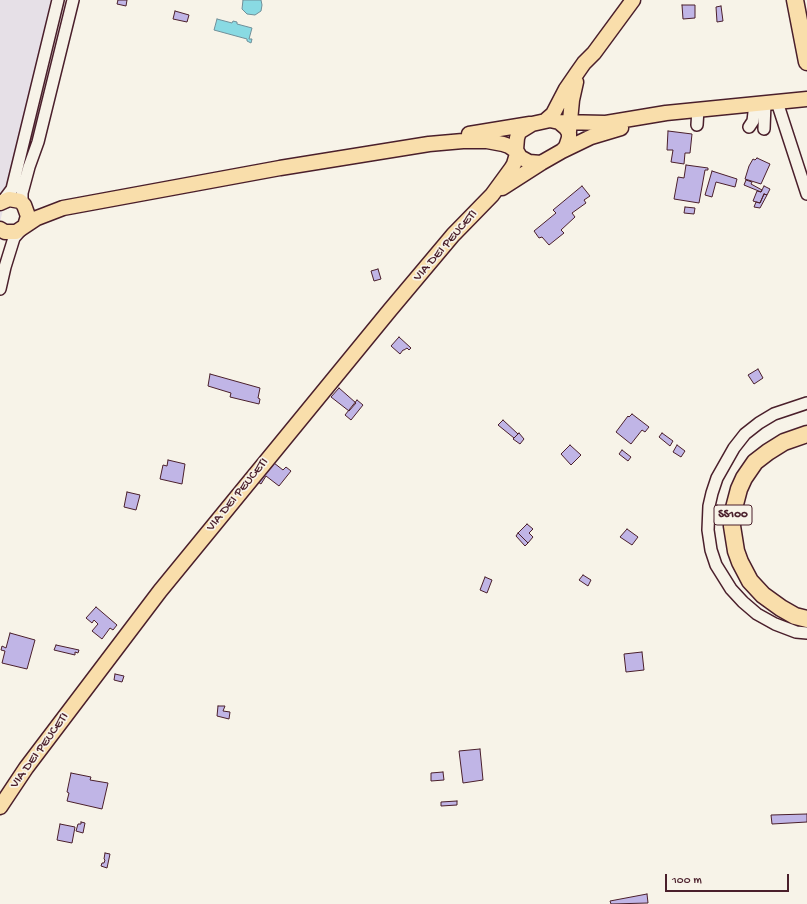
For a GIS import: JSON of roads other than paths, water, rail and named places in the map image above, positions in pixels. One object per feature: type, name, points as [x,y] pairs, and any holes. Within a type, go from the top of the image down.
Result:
[{"type":"highway","points":[[796,0],[807,62]]},
{"type":"highway","points":[[806,0],[807,4]]},
{"type":"highway","name":"SS100","points":[[807,434],[784,442],[755,462],[744,478],[739,489],[735,500],[733,517],[734,542],[740,562],[746,574],[763,595],[795,616],[807,619]]},
{"type":"highway","name":"SS100","points":[[788,612],[807,615]]},
{"type":"main road","points":[[517,152],[516,144],[519,132],[555,124],[573,92],[575,83],[594,53],[633,0]]},
{"type":"main road","points":[[562,151],[568,143],[555,124],[553,114],[566,89],[584,63],[594,53]]},
{"type":"main road","points":[[429,144],[449,138],[480,132],[555,124],[606,123],[694,109],[807,99]]},
{"type":"main road","points":[[0,229],[11,233],[23,228],[37,218],[63,208],[280,168],[429,144],[487,141],[509,146],[529,162],[541,163],[591,137],[694,109]]},
{"type":"main road","name":"VIA DEI PEUCETI","points":[[0,807],[26,768],[160,591],[390,310],[453,235],[492,195],[512,169],[517,152]]},
{"type":"main road","name":"VIA DEI PEUCETI","points":[[492,195],[541,163]]},
{"type":"main road","points":[[2,202],[15,199],[23,204],[63,208]]},
{"type":"main road","points":[[23,204],[28,216],[23,228]]},
{"type":"street","points":[[2,202],[12,189],[58,0]]},
{"type":"street","points":[[23,204],[22,193],[38,142],[73,0]]},
{"type":"street","points":[[749,127],[766,103]]},
{"type":"street","points":[[764,129],[766,103]]},
{"type":"street","points":[[766,103],[807,194]]},
{"type":"street","points":[[694,109],[696,125]]},
{"type":"street","points":[[0,289],[4,267],[14,238],[23,228]]},
{"type":"street","points":[[0,229],[0,240]]},
{"type":"street","points":[[807,403],[774,414],[759,423],[745,434],[734,448],[717,478],[712,493],[708,530],[711,550],[716,565],[731,589],[743,602],[757,614],[775,624],[796,632],[807,634]]},
{"type":"water","points":[[243,0],[261,0],[261,11],[255,15],[247,14],[242,9]]},
{"type":"water","points":[[217,19],[232,23],[233,21],[237,22],[237,24],[252,28],[249,39],[252,39],[251,43],[247,41],[247,39],[214,30]]}]
